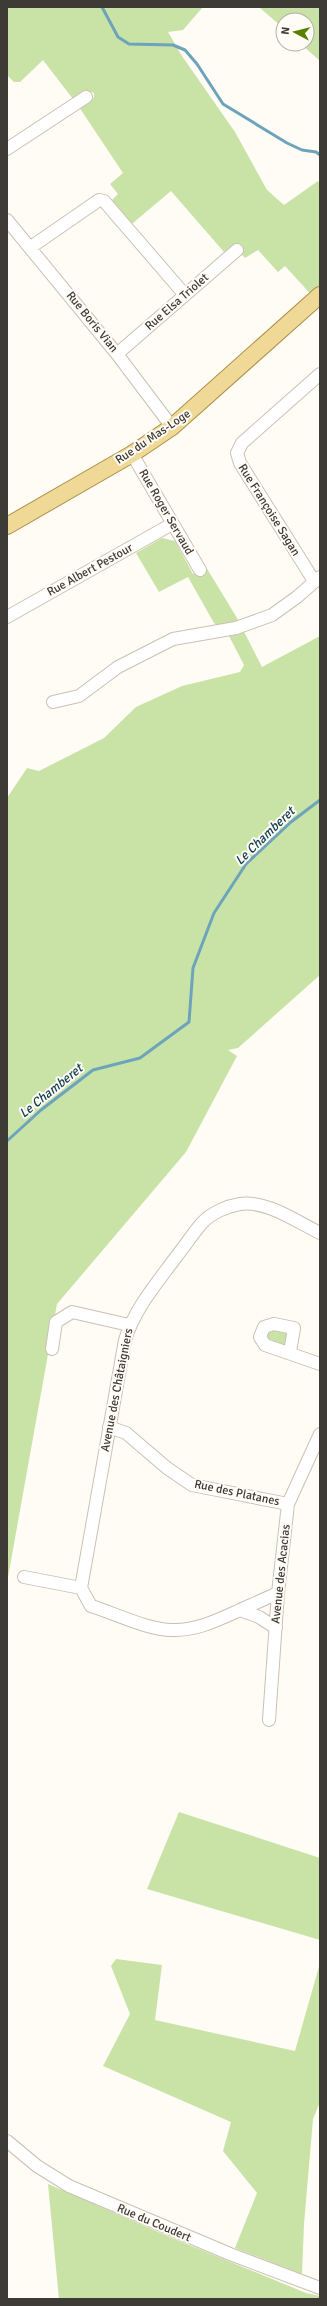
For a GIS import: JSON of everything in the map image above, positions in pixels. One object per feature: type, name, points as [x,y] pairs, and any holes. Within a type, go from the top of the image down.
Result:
[{"type":"main road","name":"Rue du Mas-Loge","points":[[7,526],[132,454],[172,427],[320,295]]},
{"type":"street","points":[[7,148],[86,97]]},
{"type":"street","points":[[31,248],[99,200],[104,201],[185,295]]},
{"type":"street","name":"Rue Boris Vian","points":[[7,220],[117,354],[172,427]]},
{"type":"street","name":"Rue Elsa Triolet","points":[[117,354],[237,250]]},
{"type":"street","name":"Rue Françoise Sagan","points":[[317,579],[240,463],[237,453],[242,443],[320,374]]},
{"type":"street","name":"Rue Roger Servaud","points":[[132,454],[200,570]]},
{"type":"street","name":"Rue Albert Pestour","points":[[7,617],[172,524]]},
{"type":"street","points":[[53,702],[80,696],[118,667],[173,639],[236,628],[272,615],[297,597],[317,579]]},
{"type":"street","name":"Avenue des Châtaigniers","points":[[80,1588],[129,1326],[142,1302],[203,1222],[223,1209],[241,1204],[258,1205],[269,1208],[320,1233]]},
{"type":"street","points":[[52,1348],[56,1322],[72,1312],[129,1326]]},
{"type":"street","points":[[290,1352],[320,1364]]},
{"type":"street","name":"Rue des Platanes","points":[[109,1427],[126,1433],[167,1468],[192,1485],[288,1504]]},
{"type":"street","name":"Avenue des Acacias","points":[[269,1720],[278,1593],[288,1504],[320,1434]]},
{"type":"street","points":[[24,1577],[80,1588],[91,1606],[170,1630],[186,1630],[214,1622],[278,1593]]},
{"type":"street","points":[[240,1610],[259,1617],[276,1628]]},
{"type":"street","name":"Rue du Coudert","points":[[7,2141],[37,2166],[68,2186],[230,2254],[315,2287]]},
{"type":"green space","points":[[7,7],[203,7],[183,30],[168,32],[182,56],[235,132],[267,190],[284,205],[318,181],[320,183],[320,295],[316,300],[285,266],[278,272],[258,250],[245,258],[233,245],[224,252],[171,191],[127,228],[107,205],[118,194],[110,184],[123,173],[79,107],[84,103],[91,102],[94,97],[94,93],[84,90],[80,96],[73,99],[43,60],[20,82],[14,82],[7,75]]},
{"type":"green space","points":[[259,7],[320,7],[320,61],[310,52],[315,52],[315,12],[275,12],[275,21]]},
{"type":"green space","points":[[162,538],[175,541],[193,574],[206,567],[237,618],[262,667],[320,636],[320,975],[238,1048],[228,1050],[237,1056],[186,1152],[57,1304],[7,1583],[7,798],[27,768],[39,771],[104,738],[136,707],[182,686],[240,672],[244,665],[229,636],[214,623],[188,577],[159,592],[136,553]]},
{"type":"green space","points":[[264,1327],[294,1328],[290,1352],[265,1345]]},
{"type":"green space","points":[[179,1812],[320,1858],[320,1940],[147,1889]]},
{"type":"green space","points":[[116,1959],[162,1965],[155,2020],[295,2051],[320,1963],[320,2102],[313,2119],[304,2224],[302,2274],[235,2248],[257,2193],[223,2151],[231,2122],[103,2066],[130,2014],[111,1966]]},
{"type":"green space","points":[[48,2184],[170,2237],[306,2293],[320,2296],[320,2299],[59,2299]]},
{"type":"waterway","points":[[102,7],[118,37],[129,44],[173,45],[185,50],[197,64],[223,104],[287,143],[302,150],[316,152],[320,155]]},
{"type":"waterway","name":"Le Chamberet","points":[[7,1141],[41,1110],[93,1070],[140,1058],[189,1022],[193,968],[214,913],[246,864],[291,822],[320,800]]}]
